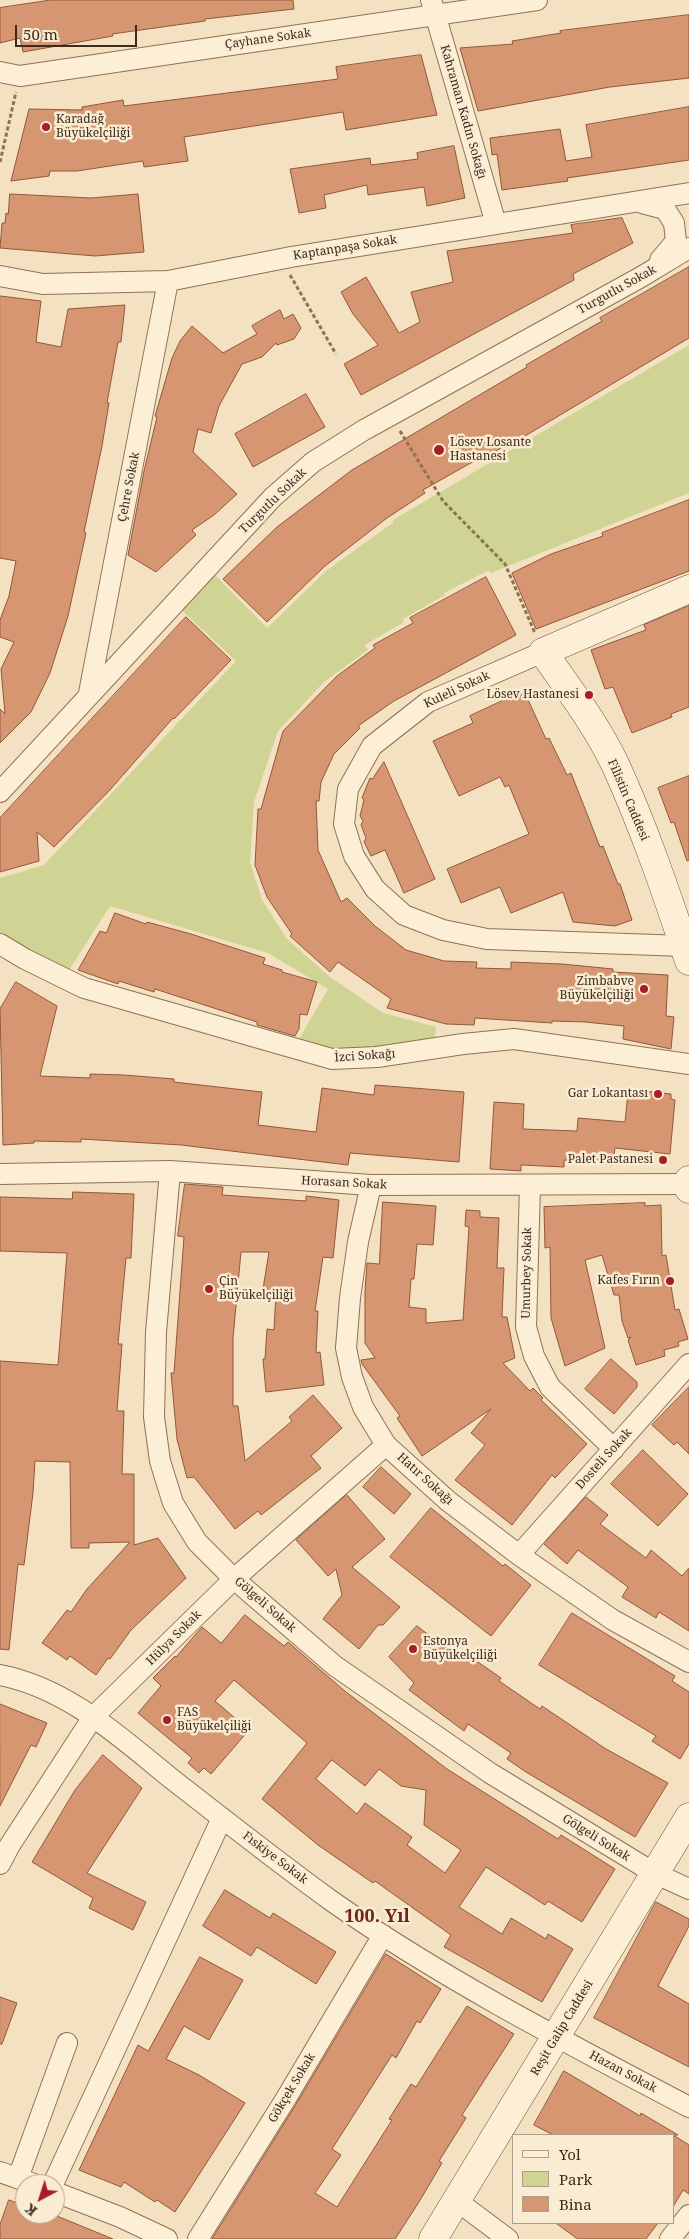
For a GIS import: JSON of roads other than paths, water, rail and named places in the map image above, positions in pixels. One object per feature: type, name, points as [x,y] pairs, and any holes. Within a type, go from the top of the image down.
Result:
[{"type":"street","name":"Çayhane Sokak","points":[[0,72],[20,76],[433,7],[537,0]]},
{"type":"street","name":"Kahraman Kadın Sokağı","points":[[433,7],[496,224]]},
{"type":"street","name":"Kaptanpaşa Sokak","points":[[0,276],[43,284],[168,281],[281,259],[689,193]]},
{"type":"street","points":[[625,204],[646,203],[665,209],[674,223],[676,241],[658,264],[641,277]]},
{"type":"street","name":"Turgutlu Sokak","points":[[0,792],[89,693],[273,497],[313,462],[390,415],[641,277],[689,248]]},
{"type":"street","name":"Çehre Sokak","points":[[89,693],[168,281]]},
{"type":"street","name":"Kuleli Sokak","points":[[687,954],[487,939],[443,930],[404,915],[375,889],[354,856],[344,824],[348,789],[372,746],[428,702],[689,590]]},
{"type":"street","name":"Filistin Caddesi","points":[[543,652],[580,704],[614,764],[661,879],[687,954]]},
{"type":"street","name":"İzci Sokağı","points":[[0,944],[26,960],[84,988],[332,1058],[377,1057],[464,1044],[514,1039],[689,1064]]},
{"type":"street","name":"Horasan Sokak","points":[[0,1174],[170,1172],[371,1185],[530,1186],[688,1184]]},
{"type":"street","name":"Gölgeli Sokak","points":[[170,1172],[156,1332],[154,1417],[160,1461],[173,1503],[197,1542],[234,1578],[335,1666],[490,1772],[654,1873],[689,1889]]},
{"type":"street","points":[[689,1180],[689,1189]]},
{"type":"street","name":"Hatır Sokağı","points":[[371,1185],[358,1242],[350,1298],[346,1348],[352,1377],[363,1407],[386,1445],[448,1501],[519,1555],[613,1620],[689,1662]]},
{"type":"street","name":"Umurbey Sokak","points":[[530,1186],[526,1327],[534,1356],[550,1387],[614,1449]]},
{"type":"street","name":"Dosteli Sokak","points":[[519,1555],[689,1364]]},
{"type":"street","name":"Hülya Sokak","points":[[0,1864],[10,1845],[93,1717],[234,1578],[386,1445]]},
{"type":"street","name":"Fıskiye Sokak","points":[[0,1675],[16,1678],[56,1693],[93,1717],[333,1902],[383,1935],[557,2037]]},
{"type":"street","name":"Reşit Galip Caddesi","points":[[433,2239],[458,2201],[689,1816]]},
{"type":"street","points":[[58,2174],[222,1818]]},
{"type":"street","name":"Gökçek Sokak","points":[[198,2239],[285,2100],[383,1935]]},
{"type":"street","name":"Hazan Sokak","points":[[557,2037],[689,2107]]},
{"type":"street","points":[[19,2174],[67,2043]]},
{"type":"street","points":[[65,2196],[120,2217],[166,2239]]},
{"type":"street","points":[[458,2201],[508,2239]]},
{"type":"street","points":[[670,2239],[689,2215]]},
{"type":"place","name":"Karadağ Büyükelçiliği","points":[[46,127]]},
{"type":"place","name":"Lösev Losante Hastanesi","points":[[439,450]]},
{"type":"place","name":"Lösev Hastanesi","points":[[589,695]]},
{"type":"place","name":"Zimbabve Büyükelçiliği","points":[[644,989]]},
{"type":"place","name":"Gar Lokantası","points":[[658,1094]]},
{"type":"place","name":"Palet Pastanesi","points":[[663,1160]]},
{"type":"place","name":"Kafes Fırın","points":[[670,1281]]},
{"type":"place","name":"Çin Büyükelçiliği","points":[[209,1289]]},
{"type":"place","name":"Estonya Büyükelçiliği","points":[[413,1649]]},
{"type":"place","name":"FAS Büyükelçiliği","points":[[167,1720]]},
{"type":"district","name":"100. Yıl","points":[[377,1917]]}]
